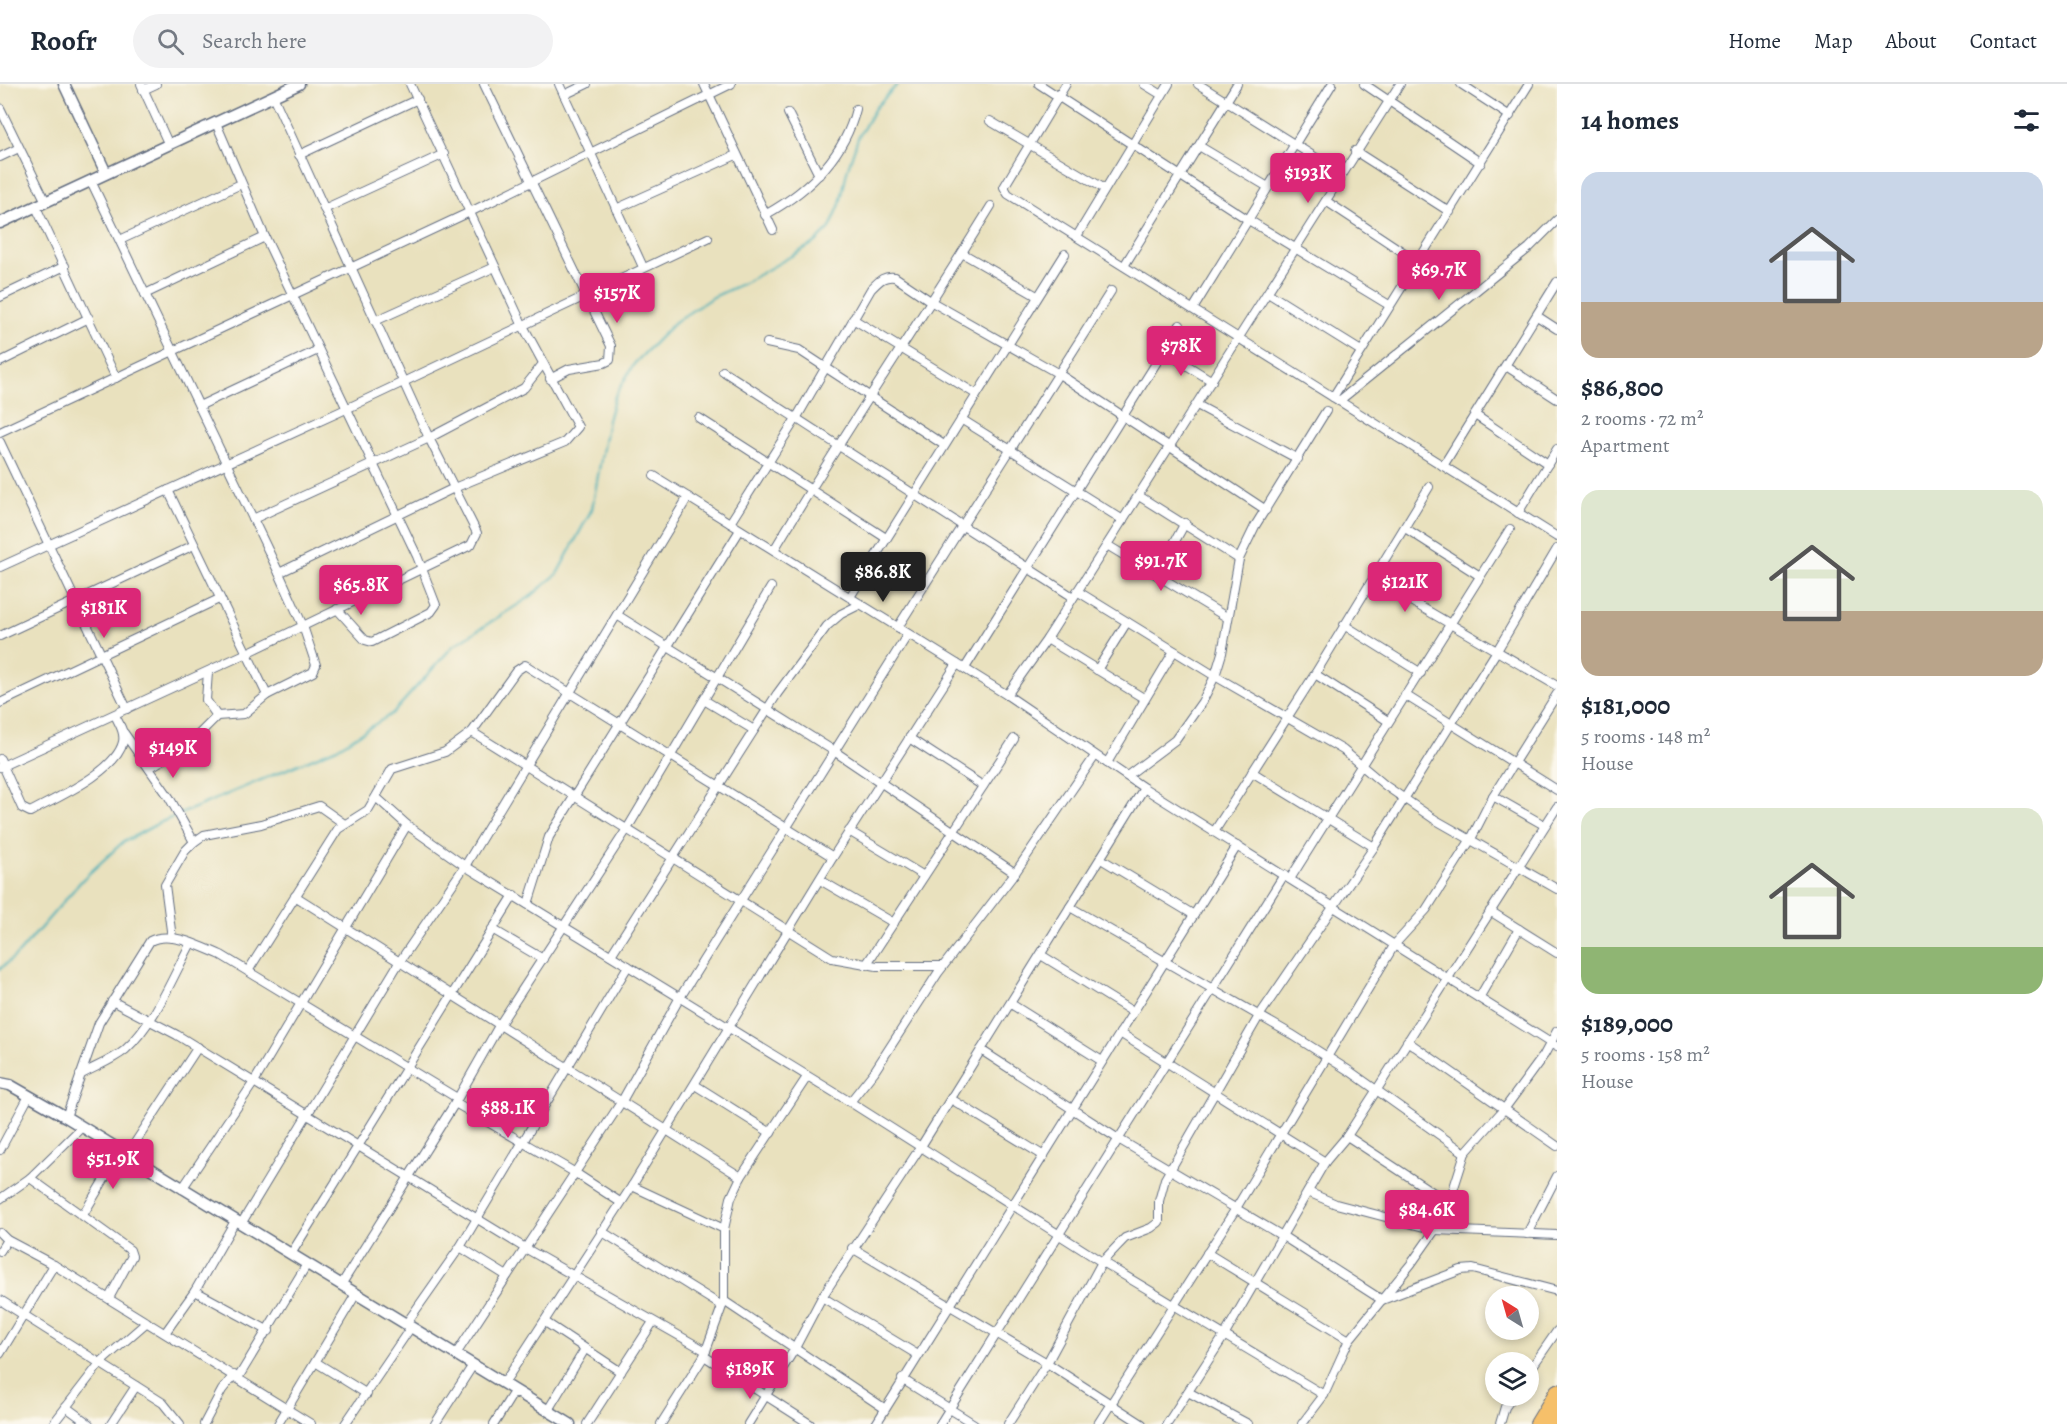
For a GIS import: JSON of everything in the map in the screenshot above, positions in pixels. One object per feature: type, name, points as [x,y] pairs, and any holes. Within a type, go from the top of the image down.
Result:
[{"type":"main road","points":[[1537,1424],[1557,1390]]},
{"type":"main road","points":[[1548,1424],[1557,1410]]},
{"type":"street","points":[[64,84],[106,173]]},
{"type":"street","points":[[156,84],[142,87],[168,143]]},
{"type":"street","points":[[279,573],[454,488],[565,442],[578,427],[542,365],[410,84]]},
{"type":"street","points":[[484,84],[585,296],[605,329],[611,346],[610,360],[569,369],[550,379]]},
{"type":"street","points":[[559,84],[643,267]]},
{"type":"street","points":[[564,95],[587,84]]},
{"type":"street","points":[[704,84],[772,230]]},
{"type":"street","points":[[0,432],[470,212],[731,84]]},
{"type":"street","points":[[1039,84],[1248,219],[1389,305]]},
{"type":"street","points":[[1066,84],[1028,144],[1004,187],[1005,190],[1557,537]]},
{"type":"street","points":[[1144,84],[1162,95]]},
{"type":"street","points":[[1077,236],[1131,144],[1170,84]]},
{"type":"street","points":[[1198,84],[1342,174]]},
{"type":"street","points":[[1124,266],[1238,84]]},
{"type":"street","points":[[1193,309],[1332,84]]},
{"type":"street","points":[[1364,84],[1481,163]]},
{"type":"street","points":[[1007,695],[1047,639],[1268,293],[1355,151],[1400,84]]},
{"type":"street","points":[[1461,84],[1510,116]]},
{"type":"street","points":[[1336,399],[1389,305],[1529,84]]},
{"type":"street","points":[[0,223],[291,86]]},
{"type":"street","points":[[124,733],[120,748],[100,772],[30,812],[22,808],[1,764],[115,716],[208,672],[471,545],[476,539],[477,533],[429,438],[273,96]]},
{"type":"street","points":[[299,155],[417,99]]},
{"type":"street","points":[[0,108],[19,148],[65,267],[116,378]]},
{"type":"street","points":[[765,215],[784,205],[819,175],[845,143],[856,109]]},
{"type":"street","points":[[788,113],[819,175]]},
{"type":"street","points":[[990,122],[1105,189]]},
{"type":"street","points":[[216,123],[265,237],[397,516],[436,605],[435,609],[372,642],[365,640],[337,609]]},
{"type":"street","points":[[1199,146],[1268,187]]},
{"type":"street","points":[[0,157],[19,148]]},
{"type":"street","points":[[1355,151],[1450,212]]},
{"type":"street","points":[[324,209],[444,154]]},
{"type":"street","points":[[616,208],[736,155]]},
{"type":"street","points":[[91,181],[279,573],[303,626],[315,668],[267,695],[244,714],[217,716],[188,746],[149,768]]},
{"type":"street","points":[[120,240],[241,184]]},
{"type":"street","points":[[1326,201],[1418,262]]},
{"type":"street","points":[[774,550],[991,206]]},
{"type":"street","points":[[1336,399],[1529,248],[1557,220]]},
{"type":"street","points":[[146,294],[265,237]]},
{"type":"street","points":[[0,567],[346,409],[708,237]]},
{"type":"street","points":[[962,253],[1037,296]]},
{"type":"street","points":[[850,597],[1007,343],[1065,254]]},
{"type":"street","points":[[0,297],[65,267]]},
{"type":"street","points":[[375,321],[495,267]]},
{"type":"street","points":[[730,524],[797,417],[871,289],[879,280],[890,276],[896,277],[932,302],[1059,374],[1266,510]]},
{"type":"street","points":[[1443,466],[1556,285]]},
{"type":"street","points":[[898,627],[1111,291]]},
{"type":"street","points":[[1268,293],[1361,351]]},
{"type":"street","points":[[1537,316],[1557,328]]},
{"type":"street","points":[[0,362],[89,318]]},
{"type":"street","points":[[853,319],[976,394]]},
{"type":"street","points":[[504,1383],[668,1129],[880,782],[1028,567],[1180,325]]},
{"type":"street","points":[[767,343],[799,350],[944,445]]},
{"type":"street","points":[[199,406],[318,350]]},
{"type":"street","points":[[1164,351],[1212,381]]},
{"type":"street","points":[[253,519],[372,466],[524,388],[542,365]]},
{"type":"street","points":[[1506,366],[1557,399]]},
{"type":"street","points":[[723,371],[1028,567],[1127,622],[1286,717],[1363,765],[1404,800],[1557,889]]},
{"type":"street","points":[[1197,405],[1298,459]]},
{"type":"street","points":[[1127,776],[1175,740],[1202,702],[1215,676],[1239,560],[1266,510],[1326,411]]},
{"type":"street","points":[[1475,415],[1548,464]]},
{"type":"street","points":[[699,418],[886,538]]},
{"type":"street","points":[[961,419],[1123,520]]},
{"type":"street","points":[[0,442],[127,709]]},
{"type":"street","points":[[1518,513],[1557,449]]},
{"type":"street","points":[[654,476],[1007,695],[1144,788],[1554,1046]]},
{"type":"street","points":[[1214,832],[1315,674],[1429,487]]},
{"type":"street","points":[[168,490],[245,654],[267,695]]},
{"type":"street","points":[[1139,495],[1239,560]]},
{"type":"street","points":[[165,1333],[195,1291],[308,1115],[353,1036],[400,961],[465,866],[688,497]]},
{"type":"street","points":[[1157,574],[1185,524]]},
{"type":"street","points":[[1405,528],[1480,576]]},
{"type":"street","points":[[940,1424],[1169,1063],[1212,991],[1363,765],[1388,721],[1421,673],[1510,529]]},
{"type":"street","points":[[528,904],[549,837],[741,530]]},
{"type":"street","points":[[0,636],[194,545]]},
{"type":"street","points":[[1107,545],[1228,618]]},
{"type":"street","points":[[1008,1424],[1047,1363],[1102,1262],[1125,1238],[1151,1228],[1159,1222],[1160,1190],[1259,1016],[1404,800],[1557,549]]},
{"type":"street","points":[[1373,579],[1498,649],[1557,686]]},
{"type":"street","points":[[340,1285],[456,1101],[500,1024],[627,829],[771,587]]},
{"type":"street","points":[[0,703],[219,599]]},
{"type":"street","points":[[611,955],[674,860],[717,785],[767,709],[827,626],[841,614],[861,604]]},
{"type":"street","points":[[616,615],[834,752],[1015,873]]},
{"type":"street","points":[[1097,670],[1127,622]]},
{"type":"street","points":[[1344,626],[1421,673]]},
{"type":"street","points":[[456,1354],[622,1101],[680,999],[908,634]]},
{"type":"street","points":[[1047,639],[1145,699]]},
{"type":"street","points":[[1107,763],[1174,651]]},
{"type":"street","points":[[248,971],[343,823],[358,817],[377,798],[392,770],[445,752],[472,732],[521,667],[525,666],[833,857]]},
{"type":"street","points":[[208,672],[206,700],[217,716]]},
{"type":"street","points":[[1315,674],[1388,721]]},
{"type":"street","points":[[1098,1424],[1235,1210],[1395,944],[1426,910],[1471,839],[1493,796],[1557,694]]},
{"type":"street","points":[[1405,695],[1557,790]]},
{"type":"street","points":[[704,700],[754,730]]},
{"type":"street","points":[[115,716],[194,842]]},
{"type":"street","points":[[472,732],[740,903],[832,958],[866,965],[943,966]]},
{"type":"street","points":[[909,738],[983,786]]},
{"type":"street","points":[[866,965],[1014,738]]},
{"type":"street","points":[[850,1102],[874,1072],[943,966],[1015,873],[1095,756]]},
{"type":"street","points":[[1252,772],[1374,847]]},
{"type":"street","points":[[748,1424],[794,1350],[822,1297],[852,1248],[920,1148],[1144,788]]},
{"type":"street","points":[[1493,796],[1550,821]]},
{"type":"street","points":[[377,798],[407,825],[465,866],[850,1102],[1058,1235],[1324,1395]]},
{"type":"street","points":[[172,938],[165,885],[185,851],[194,842],[217,831],[261,824],[319,806],[343,823]]},
{"type":"street","points":[[1167,1424],[1284,1237],[1325,1162],[1347,1136],[1557,807]]},
{"type":"street","points":[[182,1189],[254,1082],[407,825]]},
{"type":"street","points":[[849,831],[924,876]]},
{"type":"street","points":[[876,1424],[1237,846]]},
{"type":"street","points":[[1101,859],[1194,915]]},
{"type":"street","points":[[820,880],[894,923]]},
{"type":"street","points":[[291,1254],[514,895]]},
{"type":"street","points":[[295,896],[741,1177]]},
{"type":"street","points":[[1070,907],[1327,1057],[1465,1153]]},
{"type":"street","points":[[1490,911],[1557,953]]},
{"type":"street","points":[[492,929],[543,959]]},
{"type":"street","points":[[1479,998],[1519,929]]},
{"type":"street","points":[[66,1117],[99,1023],[112,1001],[150,941],[160,937],[172,938],[221,955],[407,1068],[521,1142],[574,1172],[620,1202]]},
{"type":"street","points":[[80,1075],[124,1051],[149,1020],[191,943]]},
{"type":"street","points":[[1041,955],[1133,1012]]},
{"type":"street","points":[[345,1424],[367,1394],[460,1246],[521,1142],[569,1068],[628,966]]},
{"type":"street","points":[[112,1001],[198,1047],[525,1248],[705,1353],[810,1424]]},
{"type":"street","points":[[1011,1004],[1102,1061]]},
{"type":"street","points":[[1302,1424],[1324,1395],[1349,1341],[1435,1230],[1449,1203],[1465,1153],[1554,1046],[1557,1031]]},
{"type":"street","points":[[1120,1033],[1325,1162]]},
{"type":"street","points":[[1407,1041],[1557,1146]]},
{"type":"street","points":[[83,1215],[198,1047]]},
{"type":"street","points":[[981,1050],[1120,1140],[1284,1237],[1382,1300]]},
{"type":"street","points":[[661,1424],[705,1353],[723,1303],[724,1229],[732,1198],[741,1177],[807,1077]]},
{"type":"street","points":[[0,1083],[66,1117],[570,1424]]},
{"type":"street","points":[[695,1085],[771,1133]]},
{"type":"street","points":[[1,1146],[29,1096]]},
{"type":"street","points":[[951,1099],[1044,1156]]},
{"type":"street","points":[[0,1199],[30,1178],[82,1127]]},
{"type":"street","points":[[1347,1136],[1449,1203]]},
{"type":"street","points":[[1527,1234],[1557,1176]]},
{"type":"street","points":[[30,1178],[130,1250],[132,1256],[109,1298]]},
{"type":"street","points":[[632,1186],[724,1229]]},
{"type":"street","points":[[1308,1192],[1336,1204],[1435,1230],[1557,1235]]},
{"type":"street","points":[[601,1231],[723,1303],[884,1408]]},
{"type":"street","points":[[0,1233],[7,1240],[109,1298],[311,1424]]},
{"type":"street","points":[[0,1251],[7,1240]]},
{"type":"street","points":[[460,1246],[507,1276]]},
{"type":"street","points":[[852,1248],[1047,1363],[1142,1424]]},
{"type":"street","points":[[1208,1253],[1349,1341]]},
{"type":"street","points":[[204,1424],[222,1390],[236,1377],[269,1331],[307,1264]]},
{"type":"street","points":[[0,1354],[54,1265]]},
{"type":"street","points":[[1382,1300],[1461,1270],[1473,1269],[1557,1291]]},
{"type":"street","points":[[195,1291],[269,1331]]},
{"type":"street","points":[[278,1424],[317,1363],[356,1294]]},
{"type":"street","points":[[822,1297],[918,1354]]},
{"type":"street","points":[[0,1300],[163,1403],[180,1424]]},
{"type":"street","points":[[53,1424],[101,1362],[147,1322]]},
{"type":"street","points":[[545,1322],[621,1372]]},
{"type":"street","points":[[587,1424],[653,1322]]},
{"type":"street","points":[[1539,1358],[1557,1331]]},
{"type":"street","points":[[548,1410],[585,1349]]},
{"type":"street","points":[[317,1363],[367,1394]]},
{"type":"street","points":[[435,1424],[473,1365]]},
{"type":"street","points":[[902,1379],[974,1424]]},
{"type":"street","points":[[111,1424],[136,1386]]},
{"type":"street","points":[[494,1424],[515,1390]]},
{"type":"street","points":[[1188,1392],[1248,1424]]},
{"type":"street","points":[[1500,1424],[1507,1406]]},
{"type":"street","points":[[66,1407],[89,1424]]},
{"type":"waterway","points":[[0,969],[19,953],[83,879],[122,843],[159,823],[337,748],[393,713],[453,646],[530,597],[557,574],[592,509],[608,420],[615,396],[634,364],[675,322],[711,298],[746,282],[816,242],[830,228],[840,204],[847,171],[858,138],[875,108],[898,84]]}]
